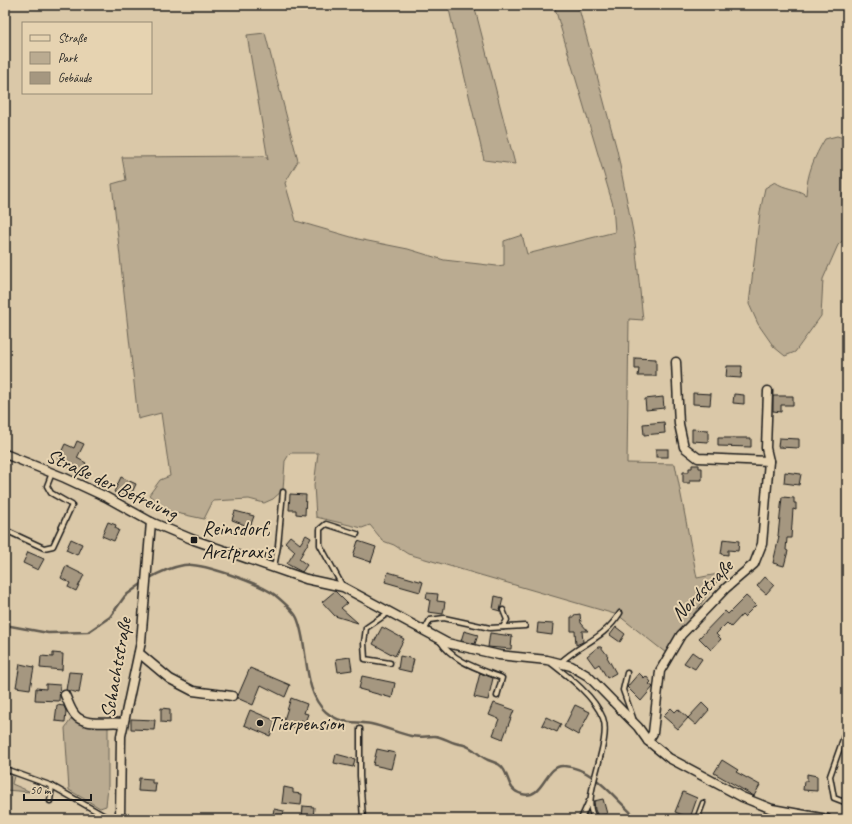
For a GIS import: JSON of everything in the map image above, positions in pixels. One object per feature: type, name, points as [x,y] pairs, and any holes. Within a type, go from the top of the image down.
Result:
[{"type":"street","points":[[676,362],[679,424],[684,447],[698,458],[768,461]]},
{"type":"street","name":"Nordstraße","points":[[648,741],[653,733],[660,671],[681,635],[726,588],[754,564],[762,544],[768,461],[766,448],[768,391]]},
{"type":"street","name":"Straße der Befreiung","points":[[5,454],[52,473],[106,498],[151,522],[200,543],[306,579],[343,587],[388,613],[447,643],[498,655],[547,660],[571,666],[588,676],[634,723],[648,741],[669,758],[742,797],[772,809],[827,819]]},
{"type":"street","name":"Schachtstraße","points":[[120,819],[121,736],[139,653],[151,522]]},
{"type":"street","points":[[139,653],[170,680],[194,691],[232,696]]},
{"type":"street","points":[[65,695],[73,713],[77,718],[86,721],[123,723]]},
{"type":"lane","points":[[5,530],[44,548],[53,546],[72,505],[51,493],[47,486],[52,473]]},
{"type":"lane","points":[[274,567],[278,546],[283,492]]},
{"type":"lane","points":[[343,587],[320,545],[320,529],[326,524],[357,534]]},
{"type":"lane","points":[[503,610],[507,620],[503,627]]},
{"type":"lane","points":[[388,613],[366,628],[364,643],[365,659],[390,664]]},
{"type":"lane","points":[[560,663],[568,656],[604,634],[620,613]]},
{"type":"lane","points":[[424,631],[430,620],[444,618],[490,628],[525,626]]},
{"type":"lane","points":[[438,638],[445,649],[462,662],[502,678],[497,696]]},
{"type":"lane","points":[[547,660],[572,679],[586,693],[603,718],[606,734],[594,785],[581,819]]},
{"type":"lane","points":[[627,673],[623,690],[634,723]]},
{"type":"lane","points":[[847,728],[830,776],[834,798],[847,803]]},
{"type":"lane","points":[[360,729],[360,776],[363,819]]},
{"type":"lane","points":[[5,769],[52,786],[110,819]]},
{"type":"lane","points":[[50,801],[52,786]]},
{"type":"lane","points":[[589,801],[592,816],[596,819]]},
{"type":"lane","points":[[696,819],[703,803]]},
{"type":"green space","points":[[448,5],[474,5],[515,164],[484,160]]},
{"type":"green space","points":[[554,5],[578,5],[617,150],[635,242],[643,320],[629,319],[627,463],[675,464],[697,578],[723,573],[666,653],[618,615],[408,554],[394,545],[383,541],[370,525],[362,528],[316,517],[314,485],[318,453],[290,453],[285,461],[283,490],[273,499],[264,503],[249,499],[213,501],[204,519],[167,511],[149,495],[160,480],[170,476],[161,413],[138,419],[112,184],[126,180],[122,157],[265,156],[268,160],[247,35],[265,33],[298,161],[285,183],[296,221],[358,239],[408,249],[444,260],[497,266],[504,265],[504,241],[522,235],[527,254],[615,232],[613,205]]},
{"type":"green space","points":[[837,136],[847,139],[847,237],[838,245],[823,279],[821,316],[795,352],[785,356],[774,347],[758,324],[749,304],[760,212],[765,188],[775,182],[806,195],[810,173],[818,152],[825,139]]},
{"type":"green space","points":[[72,718],[85,723],[108,726],[108,786],[106,806],[100,808],[69,790],[65,728]]},
{"type":"green space","points":[[5,772],[14,776],[12,784],[31,792],[5,790]]},
{"type":"building","points":[[635,358],[656,359],[656,376],[638,376],[639,369],[635,369]]},
{"type":"building","points":[[727,366],[742,366],[741,378],[726,377]]},
{"type":"building","points":[[693,393],[711,394],[710,405],[693,404]]},
{"type":"building","points":[[734,394],[744,395],[744,404],[733,403]]},
{"type":"building","points":[[773,396],[793,396],[793,405],[781,405],[781,412],[773,411]]},
{"type":"building","points":[[663,397],[664,408],[646,410],[645,399]]},
{"type":"building","points":[[664,422],[665,433],[644,435],[643,424]]},
{"type":"building","points":[[692,429],[708,430],[708,442],[692,441]]},
{"type":"building","points":[[718,438],[751,438],[751,447],[718,446]]},
{"type":"building","points":[[779,438],[799,439],[799,448],[778,447]]},
{"type":"building","points":[[77,441],[84,444],[77,458],[86,463],[81,473],[57,461],[65,444],[74,448]]},
{"type":"building","points":[[656,449],[668,449],[668,457],[656,457]]},
{"type":"building","points":[[692,465],[699,465],[699,468],[702,468],[702,480],[690,480],[690,483],[683,483],[683,472],[689,472],[689,468],[692,468]]},
{"type":"building","points":[[785,472],[801,474],[799,485],[784,483]]},
{"type":"building","points":[[121,477],[136,484],[129,499],[114,492]]},
{"type":"building","points":[[290,494],[306,495],[305,515],[296,514],[296,510],[289,510]]},
{"type":"building","points":[[782,497],[794,498],[794,503],[796,503],[796,510],[793,509],[791,538],[787,538],[786,550],[788,551],[784,566],[773,563],[779,537]]},
{"type":"building","points":[[235,511],[254,516],[250,527],[232,520]]},
{"type":"building","points":[[108,522],[116,525],[115,528],[119,530],[114,541],[102,536]]},
{"type":"building","points":[[306,535],[311,538],[299,559],[307,565],[302,572],[287,564],[295,551],[285,542],[290,536],[300,544]]},
{"type":"building","points":[[71,539],[82,544],[77,555],[66,550]]},
{"type":"building","points":[[723,539],[739,541],[738,551],[728,550],[728,555],[721,554]]},
{"type":"building","points":[[358,541],[376,547],[371,562],[353,556]]},
{"type":"building","points":[[28,552],[44,559],[38,570],[23,563]]},
{"type":"building","points":[[66,566],[84,575],[76,591],[68,587],[70,583],[61,578]]},
{"type":"building","points":[[388,572],[423,582],[420,592],[385,582]]},
{"type":"building","points":[[765,577],[774,585],[766,594],[757,586]]},
{"type":"building","points":[[335,591],[347,603],[341,608],[358,623],[335,616],[322,602]]},
{"type":"building","points":[[427,593],[438,594],[437,601],[445,602],[443,614],[428,612],[430,600],[426,599]]},
{"type":"building","points":[[495,596],[503,598],[500,611],[493,609]]},
{"type":"building","points":[[746,596],[756,605],[744,617],[742,615],[731,627],[727,623],[716,634],[721,639],[711,650],[699,638],[725,611],[728,614]]},
{"type":"building","points":[[580,614],[581,623],[588,631],[582,631],[583,642],[576,645],[575,631],[571,631],[571,617]]},
{"type":"building","points":[[538,623],[553,624],[552,635],[537,633]]},
{"type":"building","points":[[382,627],[404,639],[395,656],[373,644]]},
{"type":"building","points":[[616,627],[625,634],[620,642],[610,635]]},
{"type":"building","points":[[464,631],[478,635],[475,644],[461,641]]},
{"type":"building","points":[[490,633],[512,636],[511,649],[488,647]]},
{"type":"building","points":[[598,647],[601,647],[608,656],[607,657],[616,673],[607,678],[599,664],[595,667],[587,656]]},
{"type":"building","points":[[692,652],[702,659],[695,669],[684,663]]},
{"type":"building","points":[[53,653],[63,654],[62,670],[40,668],[41,656],[53,657]]},
{"type":"building","points":[[400,656],[414,659],[411,672],[398,669]]},
{"type":"building","points":[[350,657],[352,670],[338,672],[336,659]]},
{"type":"building","points":[[20,664],[34,667],[30,689],[16,687]]},
{"type":"building","points":[[250,668],[290,685],[285,697],[261,685],[253,705],[237,698]]},
{"type":"building","points":[[69,672],[82,673],[79,693],[66,690]]},
{"type":"building","points":[[480,673],[493,678],[488,700],[474,697]]},
{"type":"building","points":[[639,673],[644,678],[646,676],[651,682],[649,684],[653,687],[641,701],[627,687]]},
{"type":"building","points":[[362,676],[395,683],[392,698],[359,689]]},
{"type":"building","points":[[46,684],[60,685],[59,701],[35,700],[36,688],[46,689]]},
{"type":"building","points":[[291,698],[307,704],[304,713],[308,714],[305,722],[301,720],[298,729],[283,723]]},
{"type":"building","points":[[494,703],[514,710],[503,739],[493,735],[499,719],[489,715]]},
{"type":"building","points":[[702,703],[709,710],[696,725],[688,718]]},
{"type":"building","points":[[57,705],[64,706],[66,711],[65,722],[55,721]]},
{"type":"building","points":[[575,705],[590,712],[578,735],[564,727]]},
{"type":"building","points":[[161,708],[170,709],[170,723],[161,722]]},
{"type":"building","points":[[671,708],[675,712],[678,709],[688,718],[678,729],[663,716]]},
{"type":"building","name":"Tierpension","points":[[250,710],[276,721],[270,736],[244,725]]},
{"type":"building","points":[[546,717],[561,724],[557,732],[542,725]]},
{"type":"building","points":[[131,719],[155,720],[154,730],[131,729]]},
{"type":"building","points":[[377,749],[395,753],[391,769],[373,765]]},
{"type":"building","points":[[336,754],[355,759],[353,767],[334,763]]},
{"type":"building","points":[[722,760],[738,770],[736,772],[760,785],[754,796],[714,773]]},
{"type":"building","points":[[807,774],[817,776],[817,791],[803,790],[804,781],[807,781]]},
{"type":"building","points":[[139,778],[152,779],[152,783],[156,783],[155,792],[138,791]]},
{"type":"building","points":[[284,787],[293,789],[293,793],[302,794],[301,805],[282,803]]},
{"type":"building","points":[[683,792],[697,798],[690,818],[675,812]]},
{"type":"building","points":[[603,799],[607,814],[598,816],[595,810],[594,801]]},
{"type":"building","points":[[303,806],[314,807],[313,819],[302,819]]},
{"type":"building","points":[[274,809],[284,811],[282,819],[272,819]]},
{"type":"waterway","points":[[148,579],[175,567],[192,565],[217,570],[268,590],[284,603],[297,618],[301,629],[309,681],[313,693],[318,703],[332,716],[343,721],[371,724],[414,737],[437,736],[467,746],[485,759],[501,766],[514,790],[522,794],[535,792],[553,770],[558,767],[564,766],[575,768],[586,773],[604,786],[638,819]]},
{"type":"waterway","points":[[5,625],[48,633],[88,632],[110,617],[125,596],[144,582]]},
{"type":"place","name":"Reinsdorf, Arztpraxis","points":[[194,540]]},
{"type":"place","name":"Tierpension","points":[[260,723]]}]
